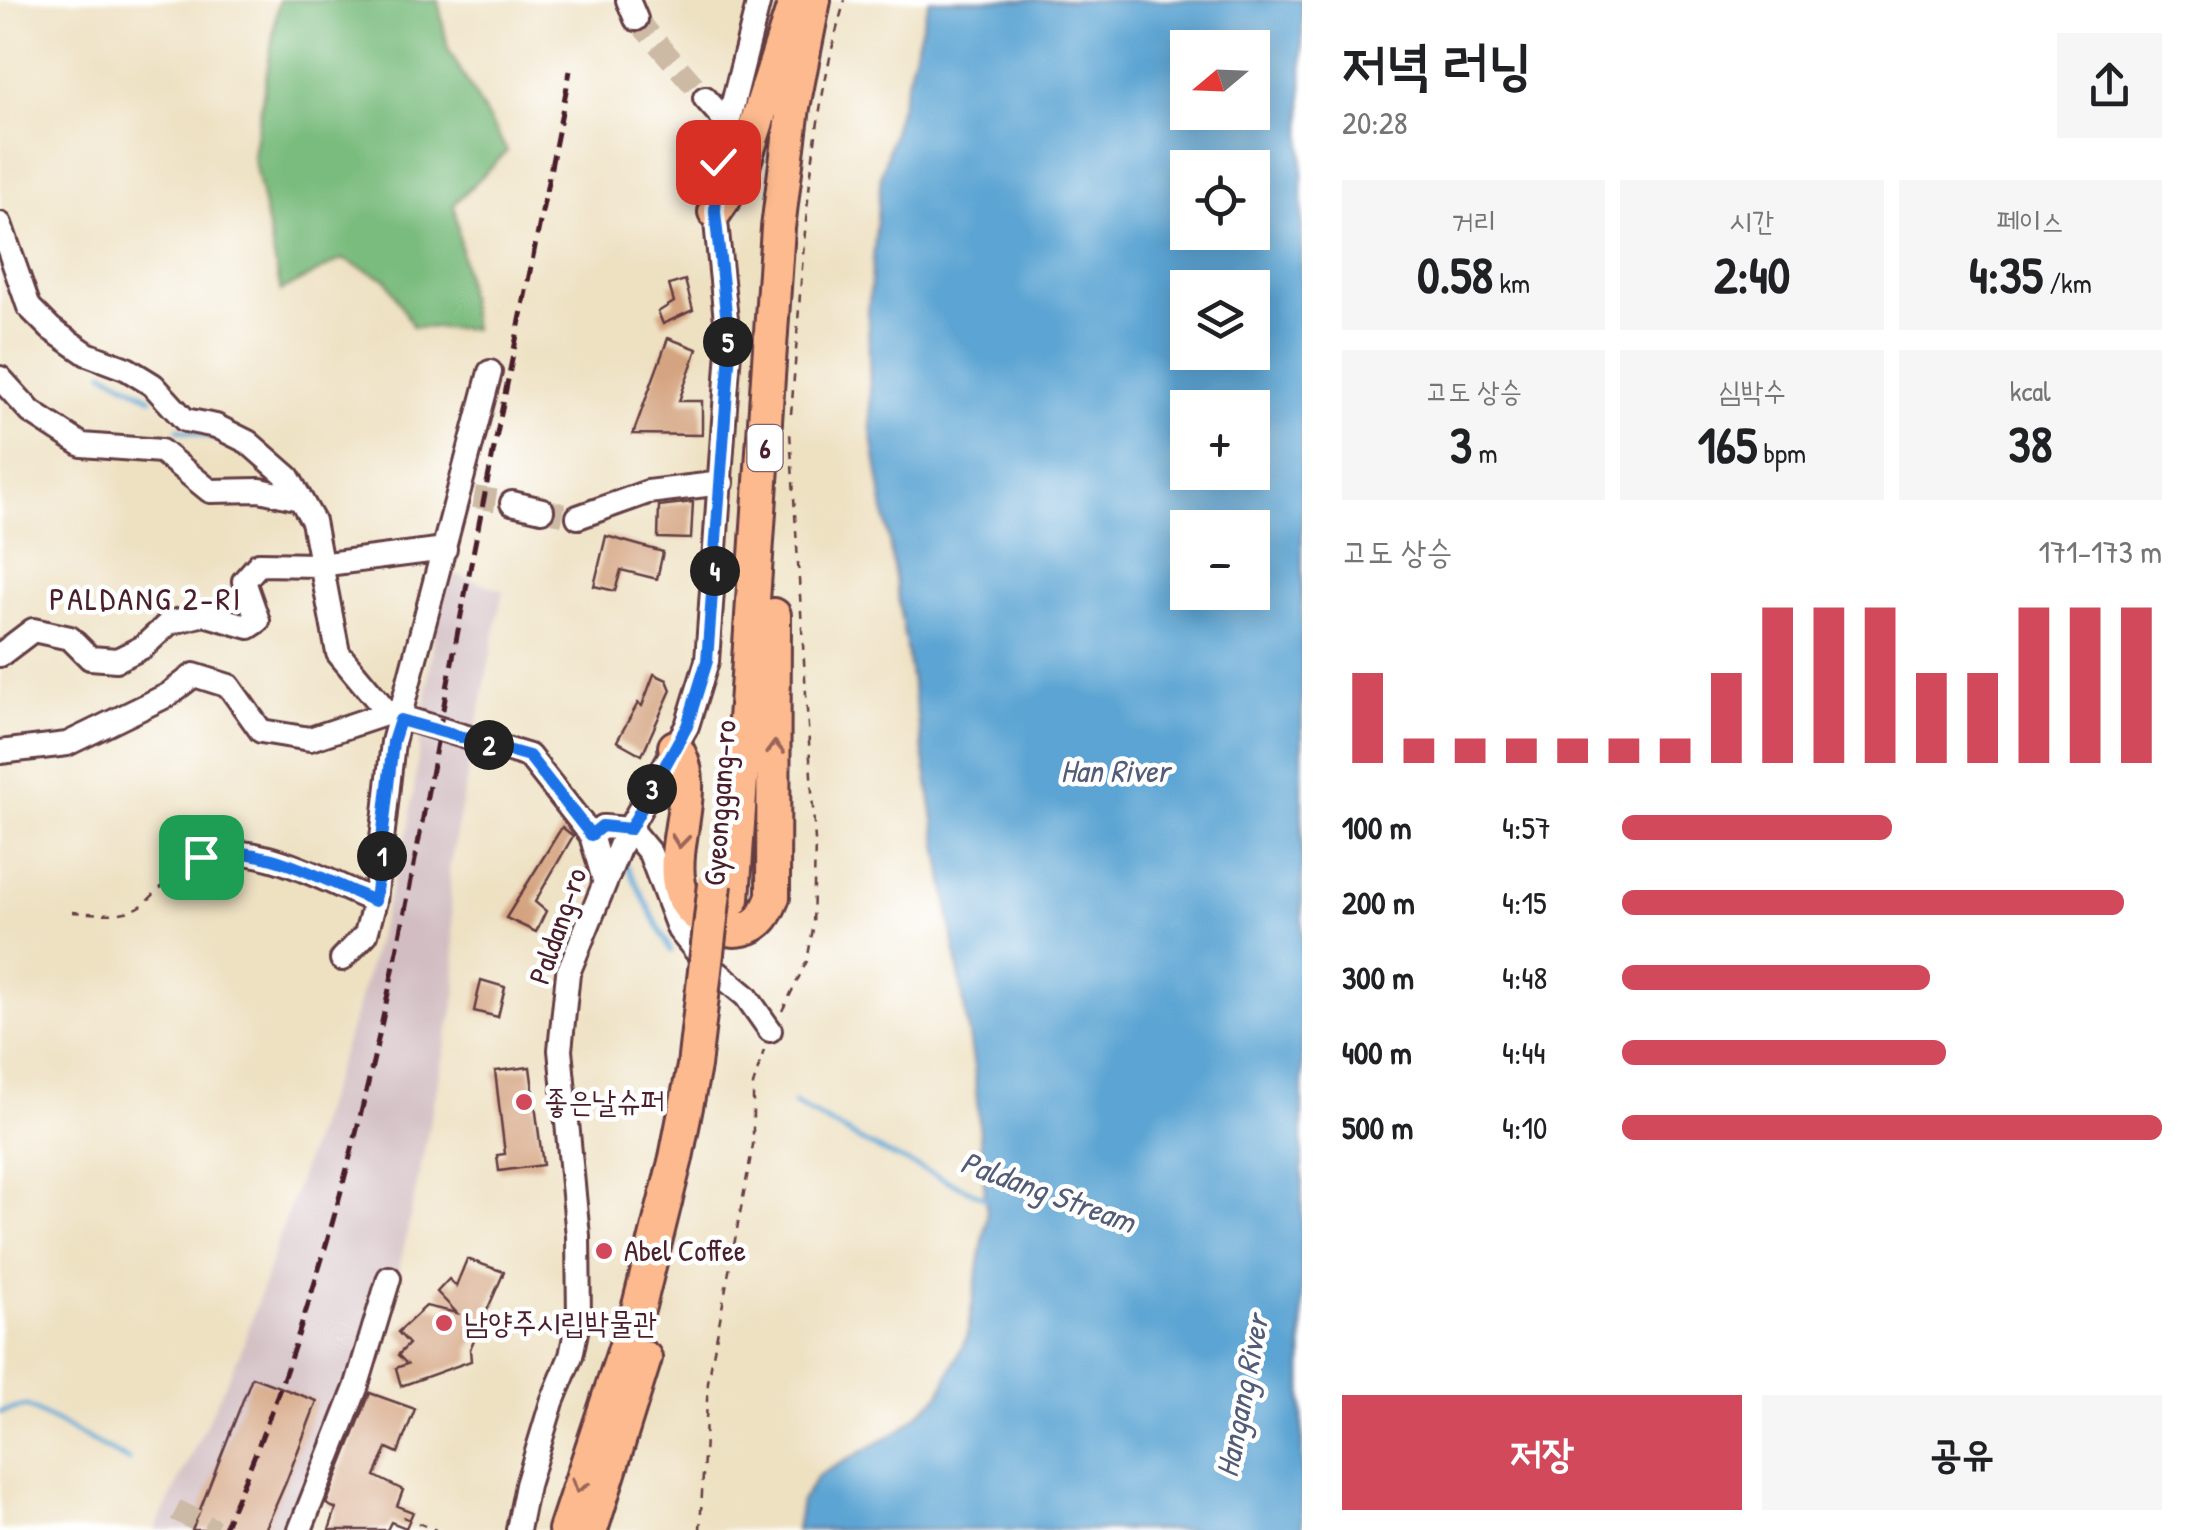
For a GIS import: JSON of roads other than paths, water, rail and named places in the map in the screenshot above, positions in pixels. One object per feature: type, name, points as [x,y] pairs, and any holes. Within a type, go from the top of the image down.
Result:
[{"type":"highway","points":[[715,212],[740,175],[806,2]]},
{"type":"highway","name":"Gyeonggang-ro","points":[[724,891],[767,422],[778,228],[806,2]]},
{"type":"highway","name":"Gyeonggang-ro","points":[[565,1530],[685,1164],[718,1045],[754,272],[768,144],[806,2]]},
{"type":"highway","points":[[676,747],[687,778],[678,880],[700,918],[721,928],[746,929],[767,914],[774,874],[776,492],[767,422]]},
{"type":"highway","name":"Gyeonggang-ro","points":[[591,1530],[651,1339],[685,1164]]},
{"type":"street","name":"Paldang-ro","points":[[518,1530],[527,1486],[552,1402],[571,1356],[579,1317],[578,1236],[561,1073],[560,1012],[568,972],[607,873],[676,747],[707,661],[730,350],[715,212],[718,162],[759,0]]},
{"type":"street","points":[[705,98],[728,124]]},
{"type":"street","points":[[0,224],[29,307],[51,328],[87,354],[126,369],[153,385],[185,420],[216,426],[248,442],[288,477],[313,521],[338,653],[394,717]]},
{"type":"street","points":[[342,959],[366,934],[375,901],[394,717],[465,494],[490,372]]},
{"type":"street","points":[[0,378],[31,412],[82,445],[161,451],[210,491],[260,490],[300,499]]},
{"type":"street","points":[[578,517],[648,492],[722,483]]},
{"type":"street","points":[[512,503],[542,510]]},
{"type":"street","points":[[0,656],[33,630],[70,638],[90,658],[117,660],[143,647],[169,622],[204,614],[249,627],[258,622],[244,581],[259,564],[319,565],[445,549]]},
{"type":"street","points":[[0,752],[67,744],[168,695],[194,675],[228,686],[261,731],[310,739],[394,717],[529,756],[591,835],[607,873]]},
{"type":"street","points":[[591,835],[602,826],[626,835],[650,853],[685,939],[746,996],[770,1030]]},
{"type":"street","points":[[196,852],[228,848],[260,856],[375,901]]},
{"type":"street","points":[[300,1530],[356,1388],[389,1278]]},
{"type":"water","name":"Han River","points":[[929,0],[1302,0],[1302,1530],[796,1530],[801,1501],[818,1476],[901,1430],[939,1395],[967,1336],[987,1216],[974,1067],[871,430],[868,313],[881,176]]},
{"type":"waterway","name":"Paldang Stream","points":[[6,274],[20,310]]},
{"type":"waterway","name":"Paldang Stream","points":[[104,372],[151,398]]},
{"type":"waterway","name":"Paldang Stream","points":[[178,429],[220,440]]},
{"type":"waterway","name":"Paldang Stream","points":[[625,862],[671,951]]},
{"type":"waterway","name":"Paldang Stream","points":[[794,1103],[869,1145],[988,1199]]},
{"type":"waterway","points":[[0,1412],[27,1406],[128,1460]]},
{"type":"tunnel","points":[[636,19],[705,98]]},
{"type":"tunnel","points":[[474,497],[512,503]]},
{"type":"tunnel","points":[[542,510],[578,517]]},
{"type":"tunnel","points":[[176,1510],[215,1530]]},
{"type":"railway","points":[[223,1530],[264,1432],[299,1332],[357,1130],[403,923],[570,71]]},
{"type":"place","name":"좋은날슈퍼","points":[[524,1102]]},
{"type":"place","name":"Abel Coffee","points":[[604,1251]]},
{"type":"place","name":"남양주시립박물관","points":[[444,1323]]},
{"type":"district","name":"PALDANG 2-RI","points":[[146,599]]},
{"type":"water label","name":"Hangang River","points":[[1242,1396]]}]
